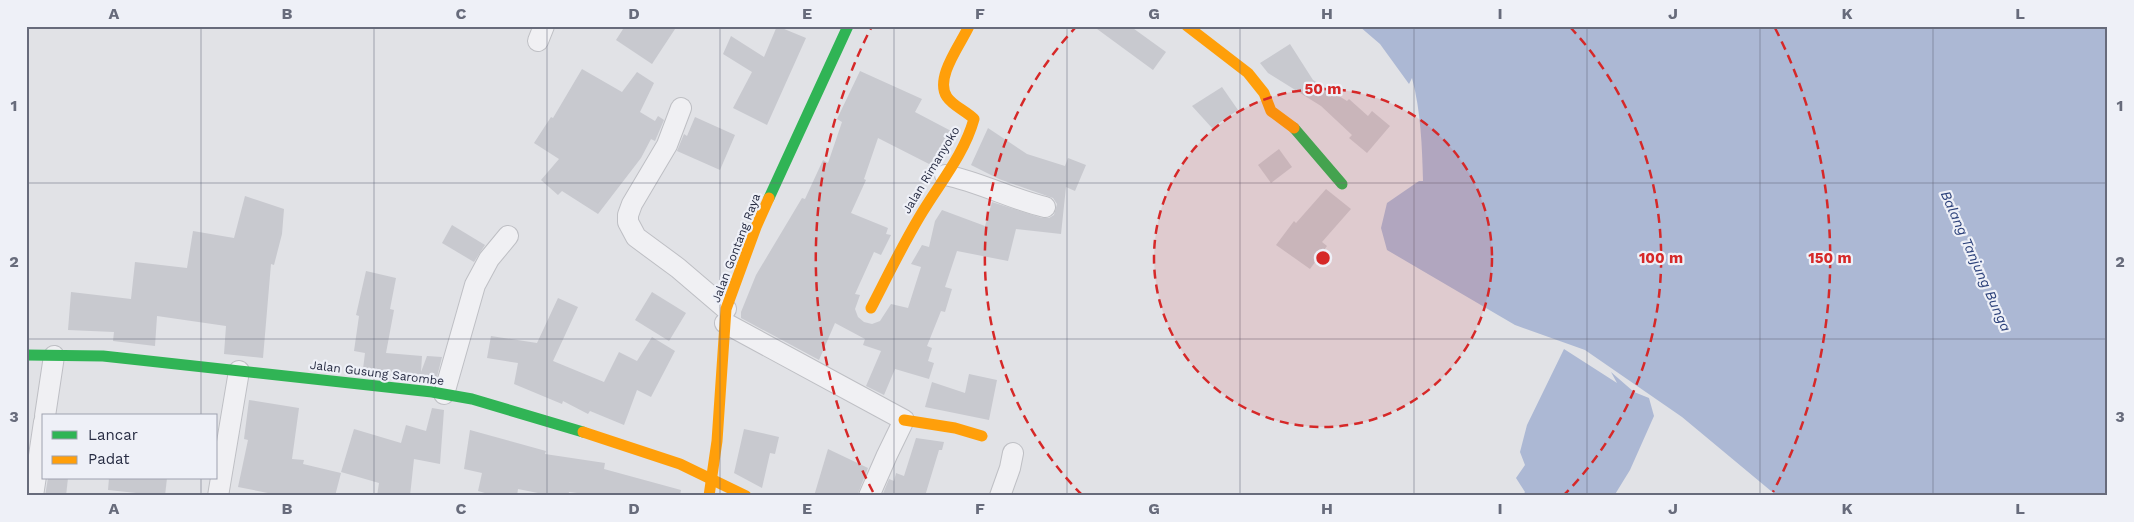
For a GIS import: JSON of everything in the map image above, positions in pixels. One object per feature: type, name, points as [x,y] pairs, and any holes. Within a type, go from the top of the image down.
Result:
[{"type":"street","name":"Jalan Gontang Raya","points":[[709,496],[726,316],[756,227],[848,26]]},
{"type":"street","name":"Jalan Rimanyoko","points":[[871,308],[918,218],[972,128],[974,119],[946,96],[942,87],[943,76],[969,26]]},
{"type":"street","points":[[1187,26],[1248,73],[1264,93],[1271,111],[1297,130],[1342,184]]},
{"type":"street","points":[[682,108],[667,145],[632,204],[628,215],[628,222],[636,237],[678,268],[726,316],[904,420],[955,428],[982,436]]},
{"type":"street","points":[[945,175],[967,179],[1024,202],[1045,207]]},
{"type":"street","points":[[444,394],[475,285],[489,258],[508,236]]},
{"type":"street","name":"Jalan Gusung Sarombe","points":[[26,355],[103,356],[444,394],[482,402],[619,443],[712,478],[746,496]]},
{"type":"street","points":[[45,414],[54,356]]},
{"type":"street","points":[[218,496],[239,372]]},
{"type":"street","points":[[869,496],[886,455],[904,420]]},
{"type":"street","points":[[33,496],[42,435]]},
{"type":"street","points":[[1000,496],[1010,468],[1012,453]]},
{"type":"water","name":"Balang Tanjung Bunga","points":[[1359,26],[2108,26],[2108,496],[1777,496],[1682,417],[1585,350],[1515,325],[1387,250],[1381,228],[1387,203],[1419,181],[1423,181],[1419,116],[1412,78],[1409,84],[1380,44]]},
{"type":"water","points":[[1564,349],[1617,383],[1611,372],[1634,392],[1649,398],[1654,416],[1630,470],[1614,496],[1522,496],[1525,492],[1516,478],[1525,465],[1520,452],[1527,425]]},
{"type":"building","points":[[625,26],[677,26],[652,64],[616,40]]},
{"type":"building","points":[[777,26],[806,38],[767,125],[733,108],[752,72],[723,54],[731,36],[764,57]]},
{"type":"building","points":[[1093,26],[1130,26],[1166,52],[1153,70]]},
{"type":"building","points":[[1290,44],[1313,80],[1347,101],[1349,99],[1368,116],[1372,111],[1390,126],[1367,153],[1349,138],[1352,135],[1321,106],[1268,73],[1260,63]]},
{"type":"building","points":[[582,69],[622,92],[637,72],[654,83],[640,112],[655,121],[658,116],[664,120],[655,141],[651,139],[641,158],[598,214],[562,191],[558,195],[541,180],[559,159],[534,143],[551,117],[553,118]]},
{"type":"building","points":[[860,71],[922,99],[915,112],[953,132],[933,166],[878,138],[864,179],[866,180],[851,213],[888,228],[886,234],[891,235],[881,255],[874,252],[855,294],[860,295],[855,309],[858,317],[864,322],[872,324],[880,321],[891,304],[908,308],[921,267],[911,264],[922,245],[929,247],[935,221],[942,210],[985,226],[992,202],[1042,218],[1049,218],[1054,215],[1057,204],[1053,198],[999,179],[971,165],[988,128],[1027,154],[1065,166],[1068,158],[1086,165],[1075,191],[1066,187],[1061,234],[1016,229],[1008,261],[957,251],[945,287],[952,289],[945,312],[941,311],[927,346],[932,348],[928,361],[934,363],[929,379],[895,369],[884,395],[866,386],[881,351],[863,345],[865,339],[835,323],[819,360],[741,318],[741,312],[756,275],[802,198],[805,199],[823,160],[828,163],[842,122],[837,119]]},
{"type":"building","points":[[1222,87],[1238,110],[1212,128],[1192,106]]},
{"type":"building","points":[[695,117],[735,135],[720,170],[677,151],[684,134],[687,136]]},
{"type":"building","points":[[1279,149],[1292,167],[1271,183],[1258,165]]},
{"type":"building","points":[[1326,189],[1351,209],[1322,242],[1327,246],[1310,269],[1276,245],[1294,221],[1296,223]]},
{"type":"building","points":[[245,196],[284,209],[282,234],[274,265],[271,264],[263,358],[224,354],[226,326],[157,316],[155,346],[113,341],[114,332],[68,330],[71,292],[131,299],[135,262],[187,268],[193,231],[234,238]]},
{"type":"building","points":[[452,225],[485,245],[474,262],[442,243]]},
{"type":"building","points":[[366,271],[396,278],[390,309],[394,310],[386,353],[422,356],[421,372],[427,356],[442,357],[437,377],[363,369],[365,353],[354,351],[359,316],[356,315]]},
{"type":"building","points":[[652,292],[686,313],[669,341],[635,320]]},
{"type":"building","points":[[558,298],[578,307],[553,361],[604,382],[619,352],[637,361],[652,337],[675,351],[651,397],[637,390],[624,425],[590,411],[588,414],[563,401],[562,404],[514,384],[518,363],[487,358],[491,336],[537,343]]},
{"type":"building","points":[[969,374],[997,380],[989,420],[925,407],[932,382],[965,393]]},
{"type":"building","points":[[249,400],[299,408],[292,459],[304,460],[303,464],[341,473],[335,496],[283,496],[238,487],[248,440],[244,439]]},
{"type":"building","points":[[432,408],[444,410],[440,464],[414,459],[410,496],[377,496],[379,483],[341,472],[354,429],[401,443],[406,425],[426,431]]},
{"type":"building","points":[[744,429],[779,437],[775,454],[770,453],[762,488],[734,473]]},
{"type":"building","points":[[470,430],[546,451],[545,454],[605,463],[604,469],[681,490],[680,496],[601,496],[569,492],[568,496],[553,496],[518,489],[517,496],[495,496],[478,491],[482,473],[464,469]]},
{"type":"building","points":[[916,438],[944,442],[942,450],[939,450],[925,496],[882,496],[889,479],[894,481],[896,473],[904,476]]},
{"type":"building","points":[[828,449],[868,468],[857,496],[814,496]]},
{"type":"building","points":[[48,480],[68,480],[66,496],[45,496]]},
{"type":"building","points":[[109,480],[167,480],[165,496],[108,490]]},
{"type":"traffic: fast","points":[[769,198],[848,26]]},
{"type":"traffic: fast","points":[[1294,128],[1342,184]]},
{"type":"traffic: fast","points":[[26,355],[103,356],[432,392],[472,399],[583,432]]},
{"type":"traffic: slow","points":[[871,308],[907,239],[958,157],[970,132],[974,119],[953,103],[947,97],[944,89],[946,71],[969,26]]},
{"type":"traffic: slow","points":[[1187,26],[1248,73],[1264,93],[1271,111],[1294,128]]},
{"type":"traffic: slow","points":[[709,496],[717,441],[726,309],[756,227],[769,198]]},
{"type":"traffic: slow","points":[[904,420],[955,428],[982,436]]},
{"type":"traffic: slow","points":[[583,432],[680,464],[746,496]]}]
